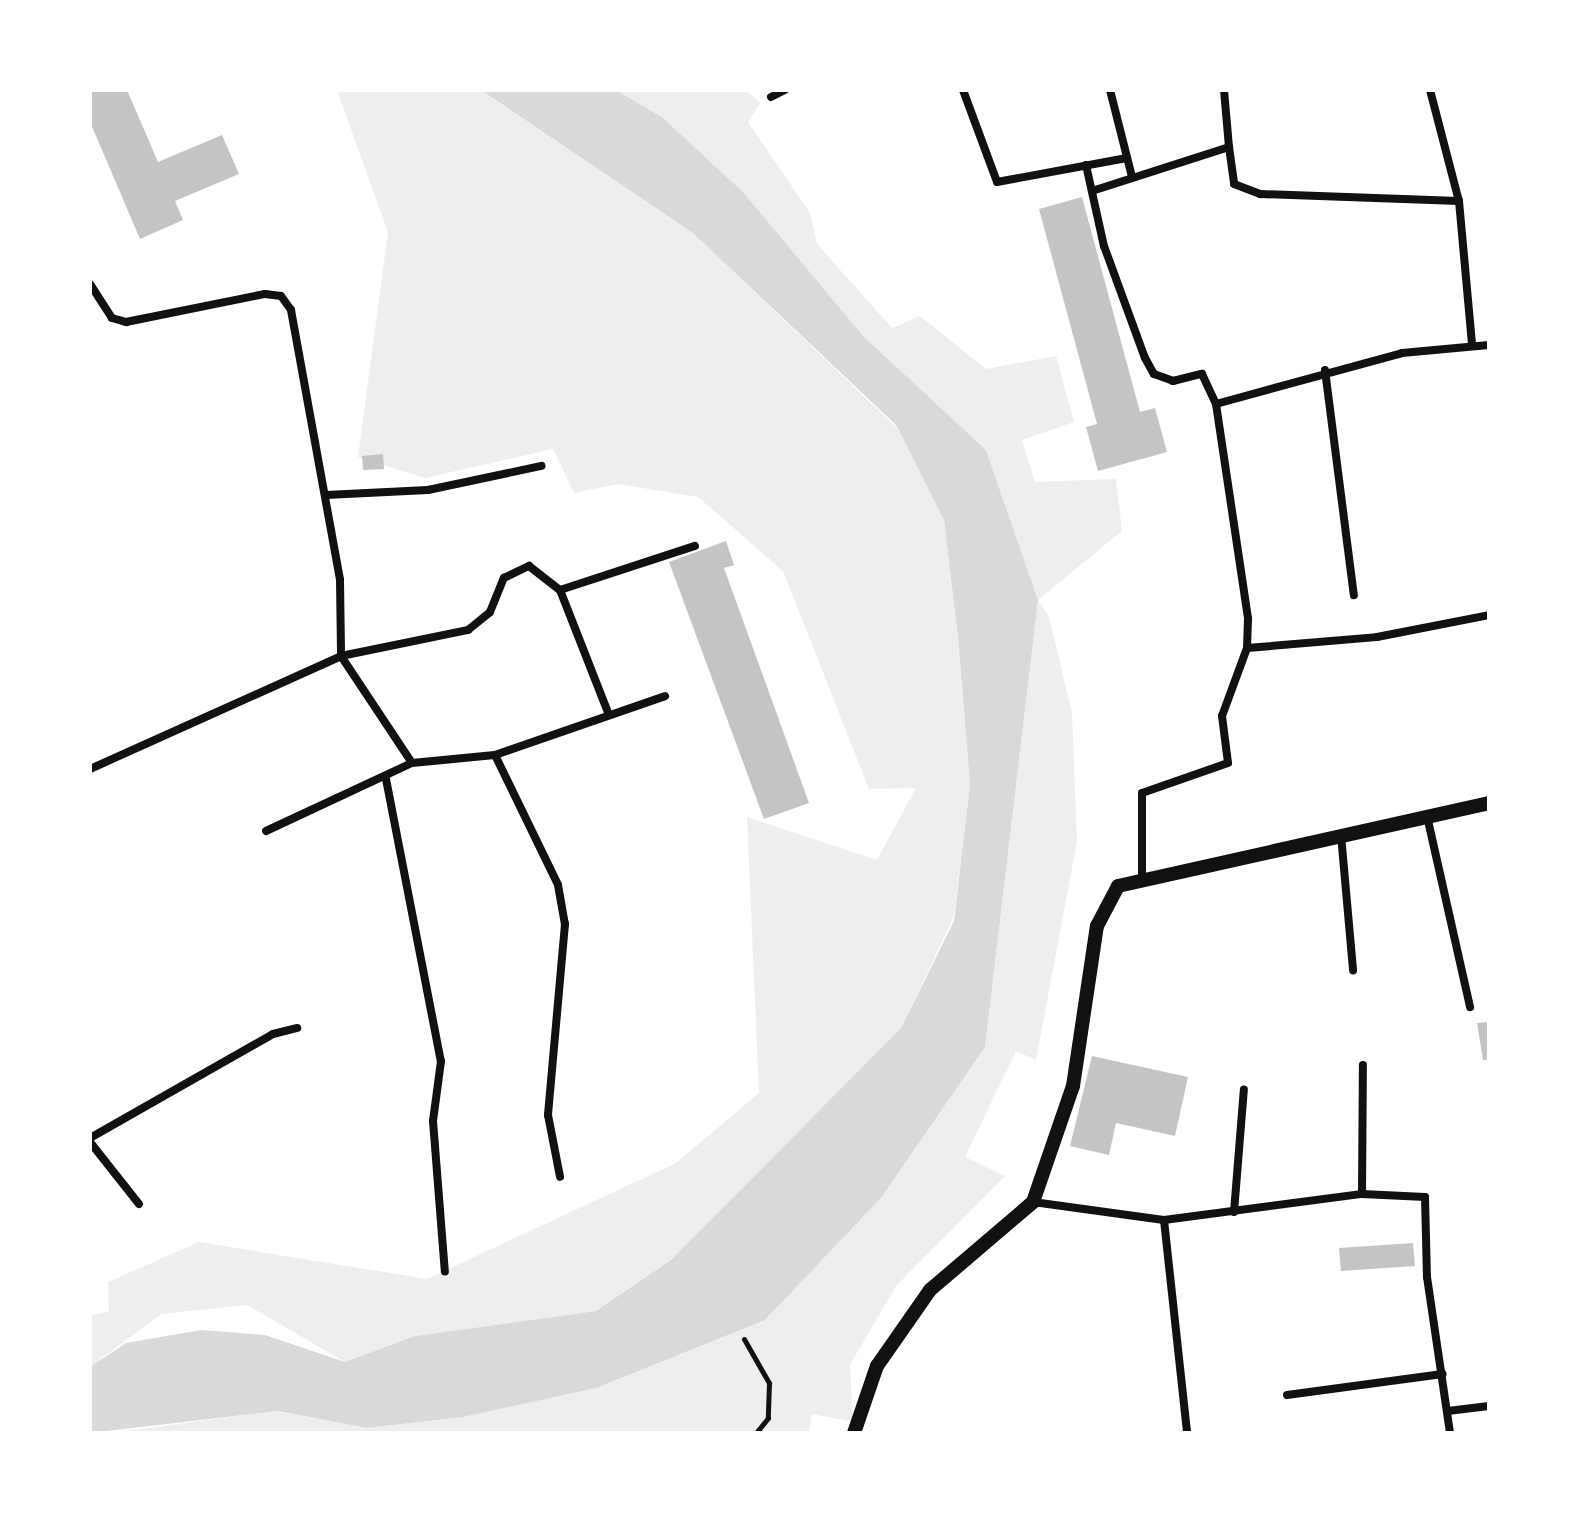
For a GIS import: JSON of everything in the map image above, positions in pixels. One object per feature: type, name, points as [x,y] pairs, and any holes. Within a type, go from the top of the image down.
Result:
[{"type":"street","points":[[771,97],[785,90]]},
{"type":"street","points":[[963,90],[997,182],[1127,158]]},
{"type":"street","points":[[1110,90],[1132,177]]},
{"type":"street","points":[[1224,90],[1234,184],[1260,194],[1459,201]]},
{"type":"street","points":[[1430,90],[1459,201],[1472,345]]},
{"type":"street","points":[[1092,191],[1229,147]]},
{"type":"street","points":[[1086,165],[1104,246],[1154,374],[1173,381],[1202,374],[1216,404],[1242,557],[1247,648],[1222,716],[1228,763],[1142,793],[1142,877]]},
{"type":"street","points":[[90,284],[112,318],[126,322],[281,296],[297,335],[326,495],[340,580],[341,656],[412,763]]},
{"type":"street","points":[[1216,404],[1325,370],[1472,345],[1489,345]]},
{"type":"street","points":[[1325,370],[1354,595]]},
{"type":"street","points":[[326,495],[428,490],[541,466]]},
{"type":"street","points":[[560,590],[695,546]]},
{"type":"street","points":[[90,769],[341,656],[480,625],[504,578],[529,566],[560,590],[609,715]]},
{"type":"street","points":[[1247,648],[1377,637],[1489,615]]},
{"type":"street","points":[[266,831],[386,779],[412,763],[495,755],[665,696]]},
{"type":"street","points":[[495,755],[558,885],[565,924],[548,1115],[560,1177]]},
{"type":"street","points":[[386,779],[441,1061],[433,1121],[445,1272]]},
{"type":"street","points":[[854,1433],[877,1366],[921,1302],[1033,1202],[1073,1086],[1097,926],[1111,894],[1142,877],[1489,803]]},
{"type":"street","points":[[1427,816],[1470,1007]]},
{"type":"street","points":[[1340,834],[1353,970]]},
{"type":"street","points":[[139,1204],[90,1140],[273,1034],[297,1028]]},
{"type":"street","points":[[1362,1194],[1363,1065]]},
{"type":"street","points":[[1234,1212],[1244,1089]]},
{"type":"street","points":[[1033,1202],[1164,1220],[1362,1194],[1425,1197],[1427,1277],[1450,1433]]},
{"type":"street","points":[[1164,1220],[1187,1433]]},
{"type":"street","points":[[1287,1395],[1443,1374]]},
{"type":"street","points":[[1448,1411],[1489,1406]]},
{"type":"path","points":[[744,1339],[769,1383],[768,1418],[756,1433]]},
{"type":"shaded area","points":[[337,90],[481,90],[693,233],[897,428],[944,520],[970,784],[954,916],[901,1028],[671,1260],[596,1311],[415,1336],[345,1362],[247,1305],[161,1314],[90,1367],[90,1316],[109,1311],[108,1282],[199,1242],[427,1279],[676,1163],[759,1093],[747,817],[877,860],[916,788],[869,789],[783,571],[698,497],[618,484],[574,493],[553,449],[425,478],[358,457],[388,232]]},
{"type":"shaded area","points":[[481,90],[616,90],[663,118],[743,192],[863,336],[986,450],[1038,600],[985,1047],[881,1198],[765,1320],[596,1388],[463,1417],[367,1428],[277,1411],[90,1433],[90,1367],[126,1343],[201,1330],[265,1335],[345,1362],[415,1336],[596,1311],[671,1260],[901,1028],[954,921],[970,784],[958,638],[944,520],[896,425],[693,233]]},
{"type":"shaded area","points":[[616,90],[746,90],[760,103],[748,122],[810,213],[817,244],[892,328],[920,316],[986,369],[1056,356],[1074,422],[1022,440],[1035,482],[1116,479],[1122,531],[1038,600],[986,450],[863,336],[743,192],[663,118]]},
{"type":"shaded area","points":[[1038,600],[1049,617],[1072,713],[1077,842],[1036,1060],[1016,1051],[965,1157],[1005,1176],[896,1286],[850,1365],[853,1422],[812,1414],[809,1433],[110,1433],[274,1411],[367,1428],[463,1417],[596,1388],[765,1320],[881,1198],[985,1047]]},
{"type":"building","points":[[90,90],[127,90],[158,162],[222,135],[239,174],[175,201],[183,220],[140,239],[90,122]]},
{"type":"building","points":[[1082,197],[1140,412],[1155,408],[1167,452],[1098,471],[1086,427],[1097,424],[1039,209]]},
{"type":"building","points":[[383,454],[384,469],[363,470],[362,456]]},
{"type":"building","points":[[726,541],[734,565],[724,568],[809,803],[764,819],[669,562]]},
{"type":"building","points":[[1489,1022],[1489,1060],[1483,1060],[1477,1023]]},
{"type":"building","points":[[1092,1056],[1188,1077],[1175,1136],[1116,1123],[1109,1155],[1070,1146]]},
{"type":"building","points":[[1413,1243],[1415,1266],[1341,1271],[1339,1248]]}]
